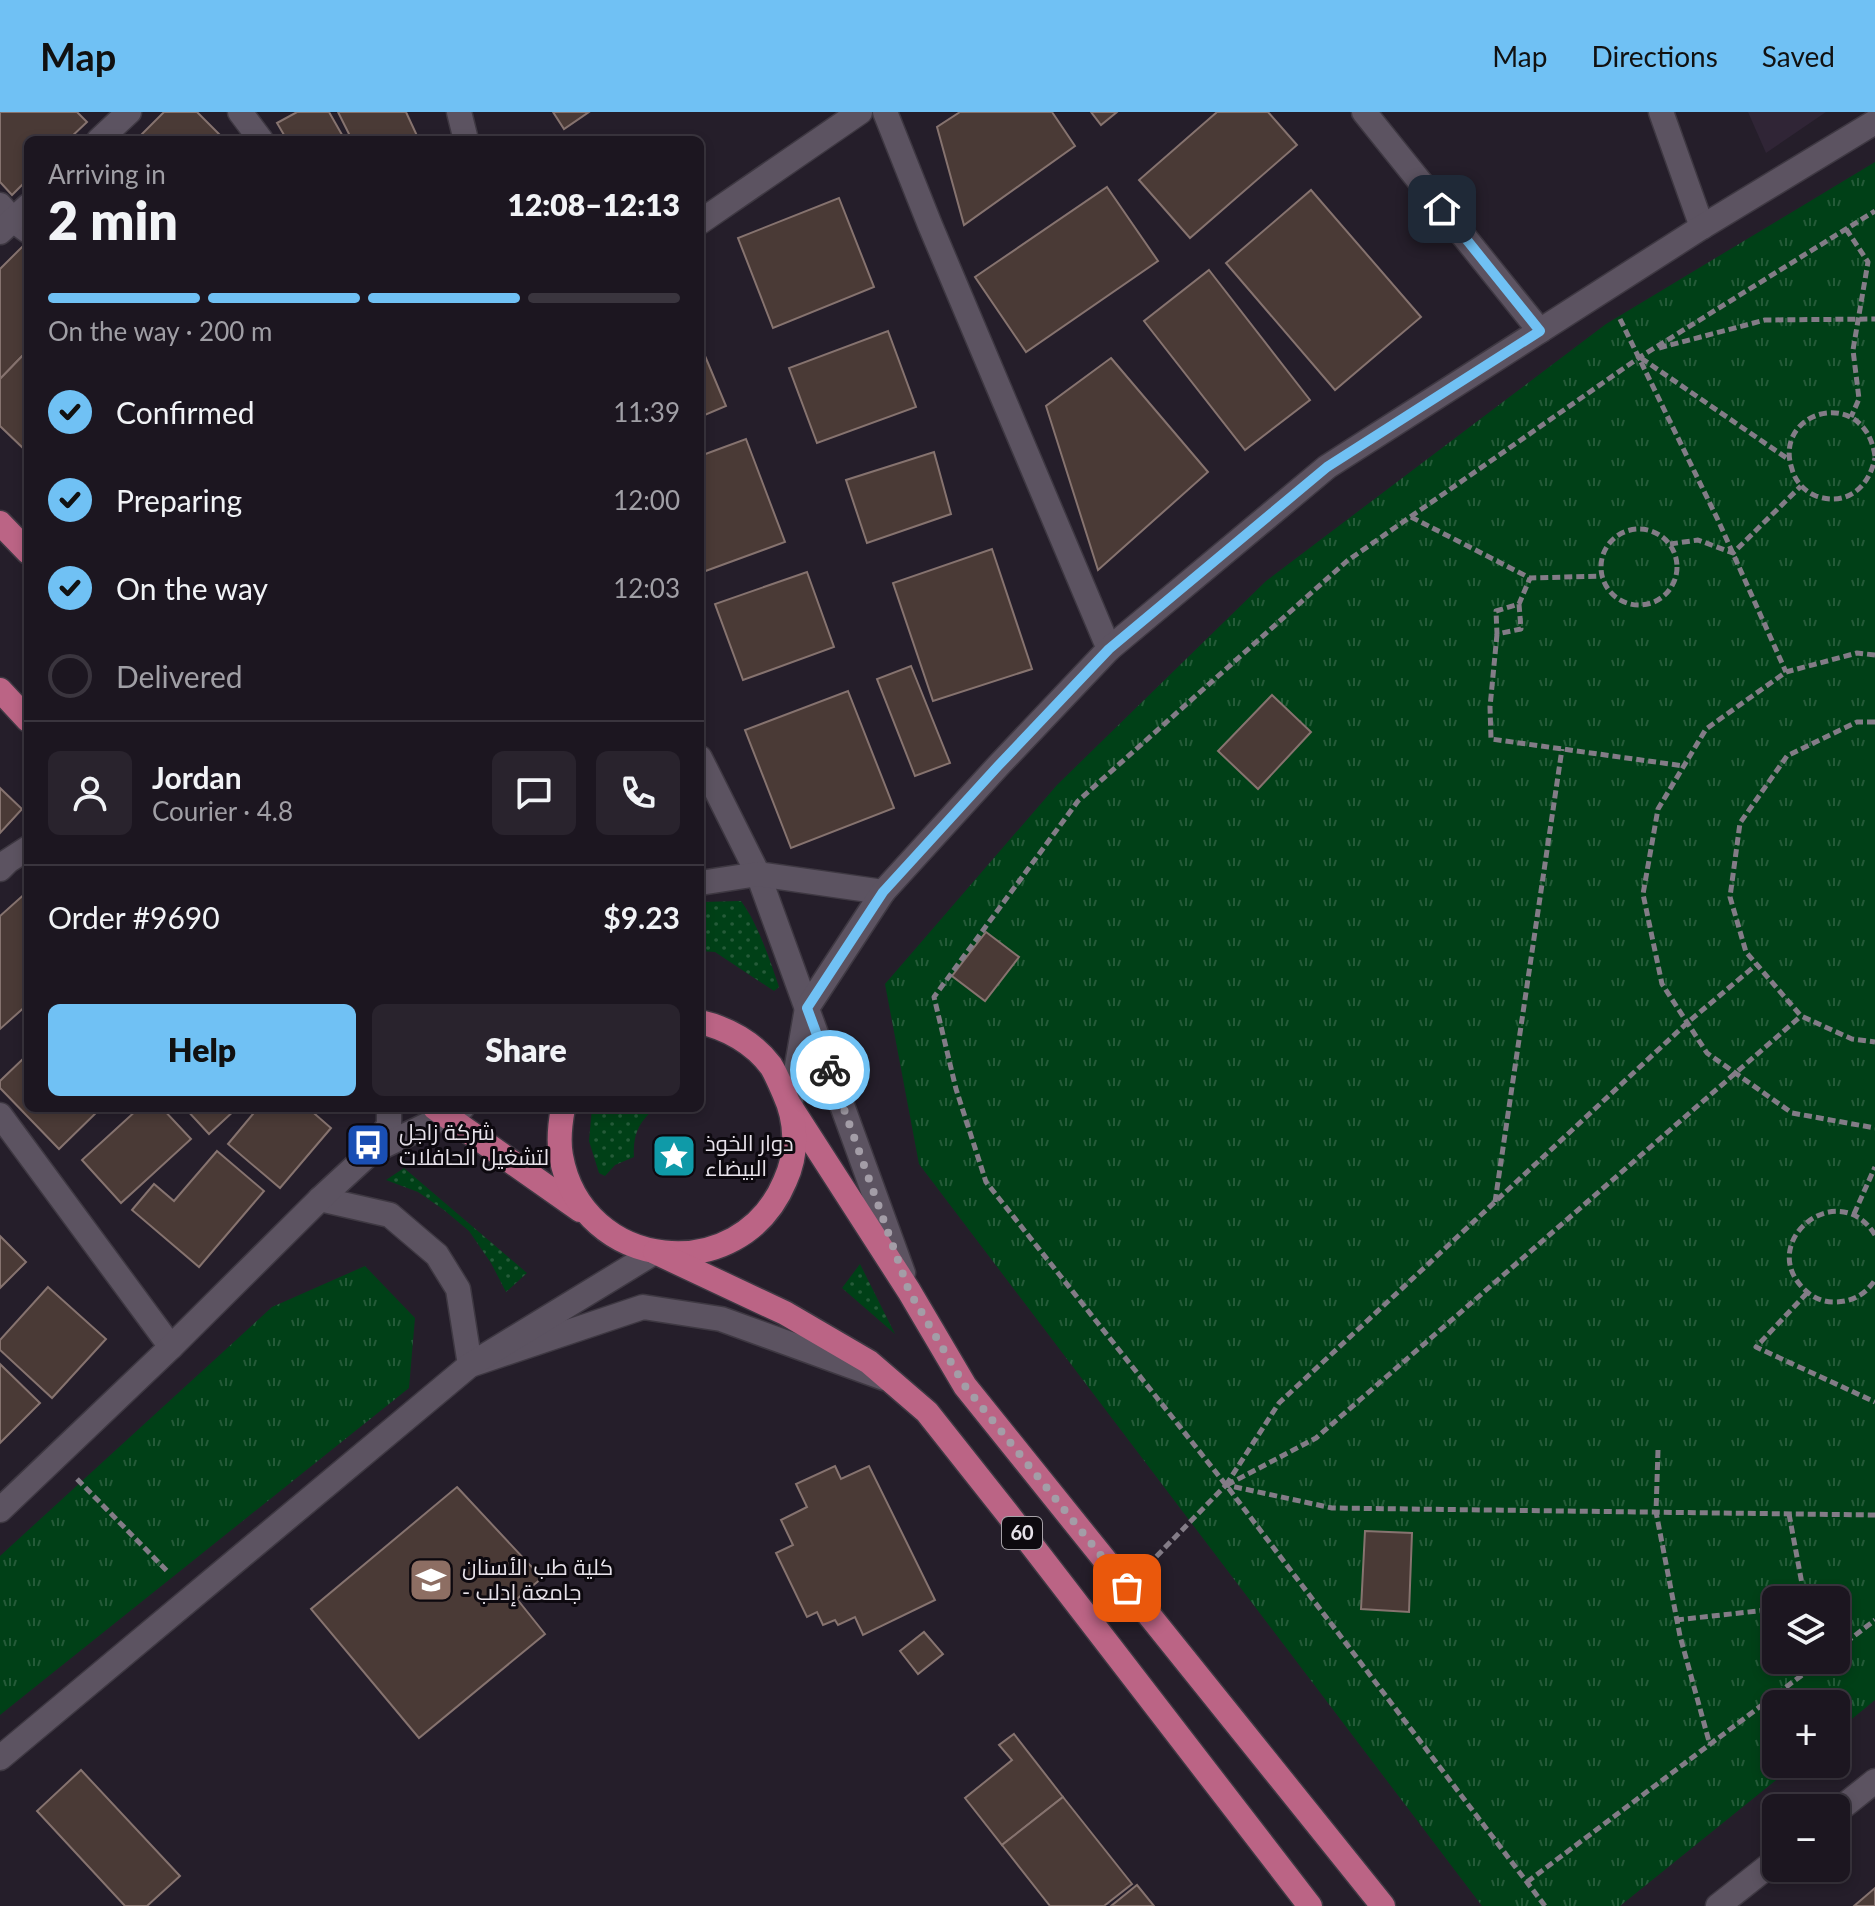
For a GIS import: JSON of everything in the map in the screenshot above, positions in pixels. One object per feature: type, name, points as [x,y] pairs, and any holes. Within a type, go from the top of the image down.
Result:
[{"type":"main road","points":[[0,523],[24,548]]},
{"type":"main road","points":[[0,690],[24,716]]},
{"type":"main road","points":[[451,1112],[611,1235],[655,1252],[678,1255],[725,1244],[747,1232],[765,1215],[780,1194],[790,1171],[794,1126],[790,1106],[771,1066],[737,1035],[704,1023]]},
{"type":"main road","name":"60","points":[[790,1106],[909,1291],[965,1386],[1383,1906]]},
{"type":"main road","points":[[562,1112],[559,1131],[567,1180],[593,1219]]},
{"type":"main road","name":"60","points":[[655,1252],[785,1313],[869,1362],[927,1412],[1310,1906]]},
{"type":"street","points":[[103,136],[129,112]]},
{"type":"street","points":[[240,112],[258,136]]},
{"type":"street","points":[[459,112],[465,136]]},
{"type":"street","points":[[704,219],[860,112]]},
{"type":"street","points":[[885,112],[1109,649]]},
{"type":"street","points":[[1364,112],[1540,331]]},
{"type":"street","points":[[1661,112],[1702,227]]},
{"type":"street","points":[[790,1106],[807,1008],[883,892],[1109,649],[1327,467],[1702,227],[1875,122]]},
{"type":"street","points":[[704,772],[758,874],[909,1291]]},
{"type":"street","points":[[0,869],[24,851]]},
{"type":"street","points":[[704,882],[758,874],[883,892]]},
{"type":"street","points":[[0,1510],[371,1152],[389,1125],[389,1112]]},
{"type":"street","points":[[371,1152],[444,1112]]},
{"type":"street","points":[[0,1115],[171,1347]]},
{"type":"street","points":[[320,1199],[390,1215],[437,1255],[458,1289],[470,1365]]},
{"type":"street","points":[[0,1758],[470,1365],[655,1252]]},
{"type":"street","points":[[470,1365],[643,1307],[721,1319],[889,1380]]},
{"type":"street","points":[[1850,1801],[1875,1781]]},
{"type":"street","points":[[1718,1906],[1762,1871]]},
{"type":"path","points":[[1545,1906],[1226,1485],[986,1182],[956,1089],[934,997],[1078,801],[1347,561],[1640,357],[1875,211]]},
{"type":"path","points":[[1846,229],[1868,262],[1853,350],[1859,399],[1851,417]]},
{"type":"path","points":[[1605,289],[1733,553],[1786,672]]},
{"type":"path","points":[[1654,349],[1765,320],[1875,319]]},
{"type":"path","points":[[1640,357],[1789,460]]},
{"type":"path","points":[[1836,412],[1851,417],[1866,429],[1875,457],[1872,472],[1865,483],[1854,493],[1829,499],[1814,495],[1801,486],[1789,460],[1793,436],[1801,424],[1821,413],[1836,412]]},
{"type":"path","points":[[1733,553],[1801,486]]},
{"type":"path","points":[[1411,517],[1530,578],[1602,576]]},
{"type":"path","points":[[1629,530],[1655,532],[1670,544],[1676,556],[1678,568],[1669,591],[1659,600],[1646,605],[1624,602],[1613,594],[1602,576],[1601,562],[1610,542],[1629,530]]},
{"type":"path","points":[[1670,544],[1698,540],[1733,553]]},
{"type":"path","points":[[1497,634],[1521,629],[1519,604],[1530,578]]},
{"type":"path","points":[[1519,604],[1496,611],[1491,739],[1684,766]]},
{"type":"path","points":[[1875,655],[1857,653],[1786,672],[1706,729],[1658,809],[1643,894],[1662,984],[1707,1053],[1792,1113],[1875,1128]]},
{"type":"path","points":[[1875,722],[1857,722],[1787,756],[1740,823],[1730,897],[1746,952],[1801,1016],[1852,1039],[1875,1042]]},
{"type":"path","points":[[1495,1202],[1562,749]]},
{"type":"path","points":[[1127,1588],[1226,1485],[1279,1403],[1687,1023],[1756,965]]},
{"type":"path","points":[[1226,1485],[1316,1438],[1801,1016]]},
{"type":"path","points":[[1854,1214],[1875,1167]]},
{"type":"path","points":[[1875,1235],[1868,1223],[1854,1214],[1833,1211],[1818,1214],[1799,1228],[1789,1257],[1796,1281],[1807,1293],[1821,1301],[1845,1302],[1860,1296],[1875,1280]]},
{"type":"path","points":[[1807,1293],[1756,1347],[1875,1402]]},
{"type":"path","points":[[1658,1450],[1656,1512],[1676,1620],[1710,1745]]},
{"type":"path","points":[[71,1473],[169,1573]]},
{"type":"path","points":[[1226,1485],[1332,1508],[1875,1515]]},
{"type":"path","points":[[1789,1514],[1802,1586]]},
{"type":"path","points":[[1676,1620],[1762,1611]]},
{"type":"path","points":[[1850,1639],[1875,1620]]},
{"type":"path","points":[[1527,1882],[1802,1674]]},
{"type":"shaded area","points":[[1748,112],[1826,112],[1766,153]]},
{"type":"green space","points":[[1875,162],[1875,1700],[1850,1721],[1850,1690],[1762,1690],[1762,1778],[1779,1778],[1620,1906],[1482,1906],[919,1164],[885,984],[1057,785],[1266,581],[1606,324]]},
{"type":"green space","points":[[741,901],[753,921],[779,987],[774,991],[715,952],[704,951],[704,902]]},
{"type":"green space","points":[[592,1112],[651,1112],[638,1130],[634,1157],[615,1165],[605,1176],[599,1173],[589,1141]]},
{"type":"green space","points":[[404,1168],[527,1273],[506,1292],[469,1231],[418,1192],[386,1180]]},
{"type":"green space","points":[[860,1264],[895,1334],[842,1288]]},
{"type":"green space","points":[[365,1266],[415,1318],[409,1388],[0,1715],[0,1556],[272,1307]]},
{"type":"building","points":[[0,112],[77,112],[87,122],[72,136],[24,136],[24,183],[12,195],[0,182]]},
{"type":"building","points":[[164,112],[197,112],[221,136],[140,136]]},
{"type":"building","points":[[297,112],[329,112],[343,136],[285,136],[277,123]]},
{"type":"building","points":[[338,112],[406,112],[417,136],[350,136]]},
{"type":"building","points":[[553,112],[589,112],[564,129]]},
{"type":"building","points":[[960,112],[1052,112],[1075,146],[964,225],[937,127]]},
{"type":"building","points":[[1091,112],[1117,112],[1101,125]]},
{"type":"building","points":[[1217,112],[1268,112],[1297,145],[1190,238],[1139,180]]},
{"type":"building","points":[[1107,187],[1158,261],[1026,352],[975,277]]},
{"type":"building","points":[[1311,190],[1421,317],[1335,390],[1226,263]]},
{"type":"building","points":[[839,198],[874,287],[773,328],[738,238]]},
{"type":"building","points":[[24,245],[24,354],[0,379],[0,269]]},
{"type":"building","points":[[1209,270],[1310,400],[1245,450],[1144,321]]},
{"type":"building","points":[[888,331],[916,407],[817,443],[789,368]]},
{"type":"building","points":[[24,354],[24,449],[0,426],[0,379]]},
{"type":"building","points":[[704,354],[726,406],[704,415]]},
{"type":"building","points":[[1111,358],[1208,472],[1098,570],[1046,406]]},
{"type":"building","points":[[746,439],[785,542],[704,572],[704,455]]},
{"type":"building","points":[[934,452],[951,514],[867,543],[846,480]]},
{"type":"building","points":[[992,549],[1032,669],[933,701],[893,583]]},
{"type":"building","points":[[807,572],[834,647],[743,680],[715,604]]},
{"type":"building","points":[[911,666],[950,763],[915,776],[877,679]]},
{"type":"building","points":[[848,691],[894,808],[791,848],[745,730]]},
{"type":"building","points":[[1272,695],[1311,732],[1258,789],[1218,751]]},
{"type":"building","points":[[0,788],[22,809],[0,833]]},
{"type":"building","points":[[24,895],[24,1008],[0,1029],[0,916]]},
{"type":"building","points":[[986,932],[1019,957],[985,1001],[952,976]]},
{"type":"building","points":[[24,1058],[24,1112],[97,1112],[59,1149],[0,1088],[0,1081]]},
{"type":"building","points":[[135,1112],[166,1112],[191,1139],[121,1203],[82,1160]]},
{"type":"building","points":[[189,1112],[233,1112],[209,1134]]},
{"type":"building","points":[[255,1112],[313,1112],[331,1128],[280,1188],[228,1144]]},
{"type":"building","points":[[217,1151],[264,1191],[199,1267],[132,1210],[154,1184],[174,1201]]},
{"type":"building","points":[[0,1236],[26,1262],[0,1288]]},
{"type":"building","points":[[48,1287],[106,1339],[52,1398],[0,1350],[0,1340]]},
{"type":"building","points":[[0,1364],[40,1403],[0,1443]]},
{"type":"building","points":[[835,1466],[841,1479],[869,1466],[935,1600],[863,1635],[855,1617],[838,1625],[835,1620],[823,1625],[817,1612],[807,1617],[776,1553],[793,1545],[781,1520],[807,1507],[796,1484]]},
{"type":"building","points":[[457,1487],[542,1578],[517,1599],[545,1634],[419,1738],[311,1609]]},
{"type":"building","points":[[1365,1531],[1412,1533],[1409,1612],[1361,1609]]},
{"type":"building","points":[[924,1632],[943,1654],[918,1674],[900,1651]]},
{"type":"building","points":[[1014,1734],[1063,1797],[1002,1845],[965,1798],[1012,1760],[999,1745]]},
{"type":"building","points":[[81,1770],[180,1876],[147,1906],[125,1906],[37,1811]]},
{"type":"building","points":[[1063,1797],[1132,1884],[1104,1906],[1050,1906],[1002,1845]]},
{"type":"building","points":[[1137,1885],[1154,1906],[1111,1906]]},
{"type":"building","points":[[1875,1888],[1875,1906],[1854,1906]]},
{"type":"way so far","points":[[830,1070],[909,1291],[965,1386],[1127,1588]]},
{"type":"place","name":"شركة زاجل لتشغيل الحافلات","points":[[368,1145]]},
{"type":"place","name":"دوار الخوذ البيضاء","points":[[674,1156]]},
{"type":"place","name":"كلية طب الأسنان - جامعة إدلب","points":[[431,1580]]},
{"type":"route","points":[[830,1070],[807,1008],[883,892],[1109,649],[1327,467],[1540,331],[1442,209]]}]
